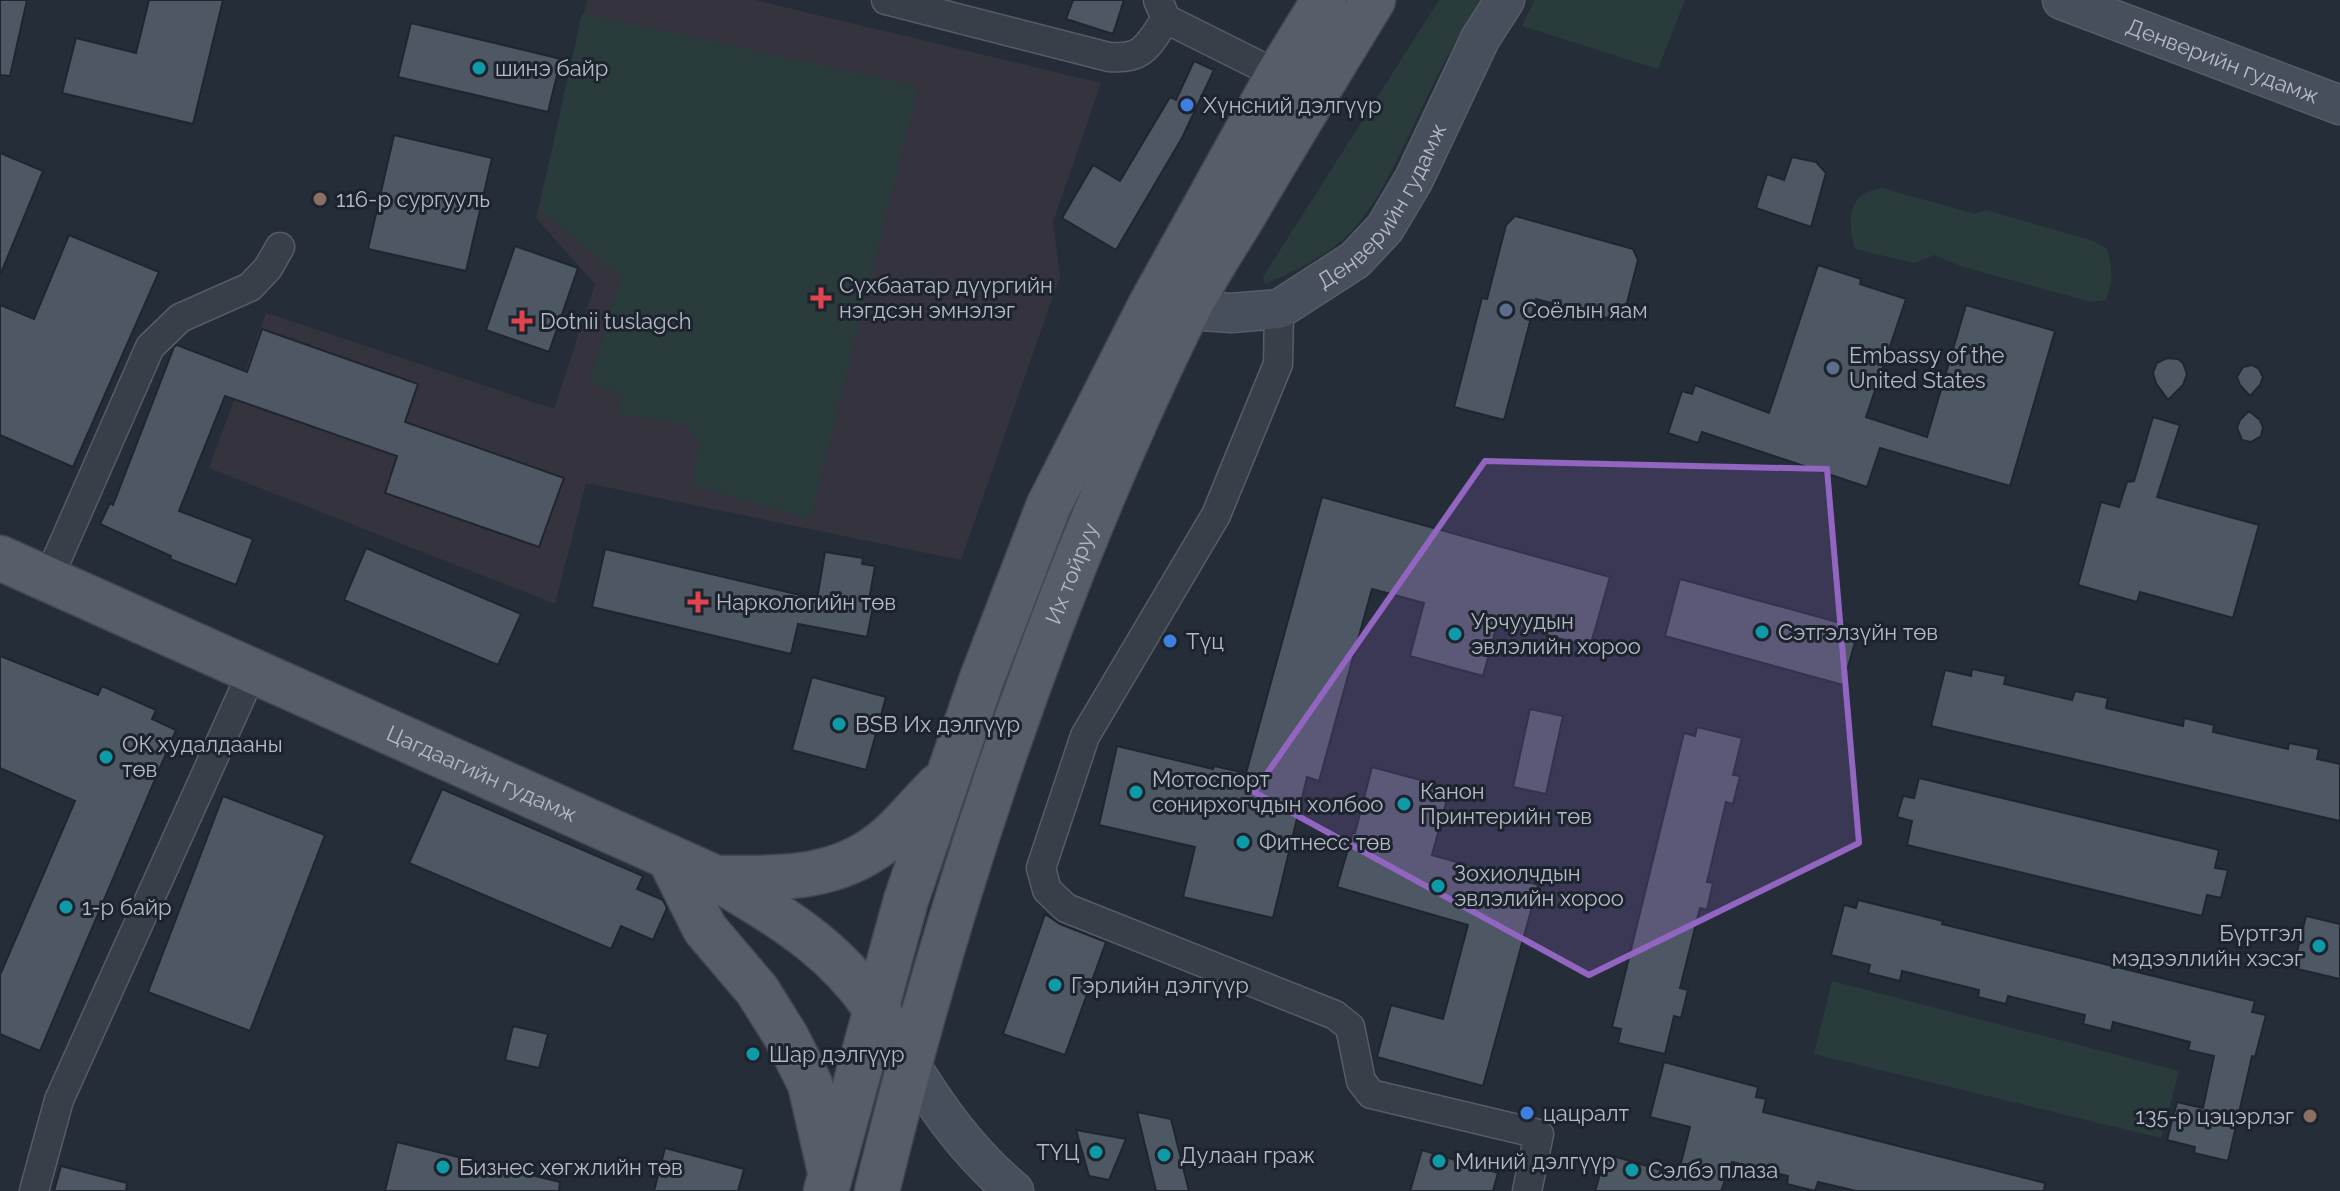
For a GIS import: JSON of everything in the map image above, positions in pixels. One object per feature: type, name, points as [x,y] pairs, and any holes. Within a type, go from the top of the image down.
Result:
[{"type":"main road","name":"Их тойруу","points":[[828,1182],[906,900],[947,776],[1048,507],[1150,306],[1278,75],[1324,0]]},
{"type":"main road","name":"Их тойруу","points":[[877,1191],[909,1062],[964,877],[1022,701],[1089,529],[1187,310],[1373,0]]},
{"type":"main road","name":"Цагдаагийн гудамж","points":[[0,558],[716,878],[812,938],[842,967],[875,1007],[909,1062]]},
{"type":"main road","points":[[716,878],[797,877],[838,867],[872,850],[947,776]]},
{"type":"main road","points":[[669,857],[705,929],[757,990],[787,1038],[810,1084],[828,1182]]},
{"type":"street","points":[[886,0],[1109,57],[1124,58],[1146,49],[1162,9],[1278,75]]},
{"type":"street","name":"Денверийн гудамж","points":[[1187,310],[1231,313],[1279,309],[1355,260],[1385,228],[1414,179],[1480,39],[1505,0]]},
{"type":"street","name":"Денверийн гудамж","points":[[2062,0],[2340,105]]},
{"type":"street","points":[[48,579],[150,347],[180,318],[250,287],[268,268],[280,247]]},
{"type":"street","points":[[1279,309],[1278,364],[1216,515],[1085,736],[1041,868],[1047,890],[1066,908],[1335,1015],[1350,1027],[1361,1081],[1371,1094],[1539,1134],[1527,1191]]},
{"type":"street","points":[[34,1191],[59,1100],[253,670]]},
{"type":"street","points":[[909,1062],[953,1129],[986,1167],[1014,1191]]},
{"type":"highlighted area","points":[[1485,461],[1827,469],[1859,843],[1589,975],[1254,792]]},
{"type":"shaded area","name":"Сүхбаатар дүүргийн нэгдсэн эмнэлэг","points":[[587,0],[755,0],[1101,83],[1053,222],[1060,276],[961,560],[586,483],[555,604],[209,468],[266,313],[554,409],[595,284],[536,218]]},
{"type":"shaded area","points":[[1439,0],[1482,0],[1442,66],[1379,193],[1357,225],[1337,244],[1302,267],[1265,284],[1263,277]]},
{"type":"shaded area","points":[[1535,0],[1685,0],[1658,69],[1522,26]]},
{"type":"shaded area","points":[[582,13],[918,86],[810,519],[692,485],[699,445],[686,425],[618,413],[622,394],[589,382],[621,277],[539,209]]},
{"type":"shaded area","points":[[1882,188],[1975,214],[1986,210],[2094,241],[2107,249],[2110,262],[2112,274],[2105,300],[2091,302],[1960,266],[1935,255],[1914,263],[1855,249],[1852,210],[1862,196]]},
{"type":"shaded area","points":[[1832,981],[2179,1071],[2161,1138],[1814,1054]]},
{"type":"building","points":[[0,0],[27,0],[10,76],[0,75]]},
{"type":"building","points":[[149,0],[223,0],[193,124],[62,93],[76,38],[136,53]]},
{"type":"building","points":[[1073,0],[1124,0],[1113,34],[1066,19]]},
{"type":"building","name":"шинэ байр","points":[[411,23],[561,59],[548,112],[398,77]]},
{"type":"building","points":[[1194,61],[1214,70],[1182,138],[1116,250],[1062,218],[1093,165],[1120,181],[1170,97],[1176,100]]},
{"type":"building","points":[[394,135],[492,158],[466,271],[368,249]]},
{"type":"building","points":[[0,153],[43,171],[1,273],[0,273]]},
{"type":"building","points":[[1792,157],[1816,162],[1826,173],[1811,227],[1756,208],[1767,174],[1784,180]]},
{"type":"building","name":"Соёлын яам","points":[[1515,216],[1633,249],[1638,260],[1622,322],[1536,299],[1504,420],[1454,407],[1482,298],[1487,299],[1506,225]]},
{"type":"building","points":[[69,235],[159,272],[73,467],[0,435],[0,305],[34,319]]},
{"type":"building","points":[[515,246],[578,268],[549,352],[486,330]]},
{"type":"building","points":[[1818,265],[1861,279],[1860,284],[1906,299],[1866,417],[1927,437],[1966,305],[2055,331],[2010,486],[1880,448],[1867,487],[1702,432],[1698,443],[1668,433],[1682,391],[1692,394],[1695,385],[1769,413]]},
{"type":"building","points":[[262,329],[418,384],[405,422],[564,478],[539,547],[385,493],[397,456],[225,396],[179,511],[253,539],[236,585],[170,559],[171,556],[100,524],[110,503],[113,505],[174,347],[177,345],[247,372]]},
{"type":"building","points":[[2167,358],[2183,363],[2187,374],[2183,385],[2168,400],[2153,373],[2157,363]]},
{"type":"building","points":[[2252,365],[2259,369],[2263,377],[2250,396],[2237,377],[2243,367]]},
{"type":"building","points":[[2249,411],[2263,427],[2261,436],[2251,442],[2242,440],[2237,428]]},
{"type":"building","points":[[2153,417],[2180,425],[2157,497],[2259,525],[2233,618],[2140,592],[2137,602],[2078,585],[2101,502],[2119,507],[2127,482],[2134,481]]},
{"type":"building","name":"Урчуудын эвлэлийн хороо","points":[[1322,497],[1610,577],[1590,647],[1498,621],[1483,676],[1410,656],[1424,603],[1372,589],[1319,781],[1307,777],[1273,918],[1183,897],[1195,847],[1099,825],[1117,746],[1213,769],[1214,766],[1246,773]]},
{"type":"building","points":[[366,548],[521,614],[498,665],[344,600]]},
{"type":"building","name":"Наркологийн төв","points":[[605,549],[817,599],[825,552],[863,558],[862,564],[875,566],[868,606],[873,607],[867,637],[798,624],[791,654],[592,607]]},
{"type":"building","name":"Сэтгэлзүйн төв","points":[[1680,579],[1859,628],[1843,685],[1665,636]]},
{"type":"building","points":[[0,656],[98,695],[102,686],[156,710],[152,719],[176,730],[40,1051],[0,1034],[0,975],[75,801],[0,768]]},
{"type":"building","points":[[1972,669],[2006,676],[2004,684],[2072,700],[2075,691],[2108,698],[2106,708],[2183,726],[2184,718],[2214,725],[2213,732],[2288,749],[2289,743],[2319,749],[2317,759],[2340,764],[2340,821],[1931,726],[1945,670],[1971,676]]},
{"type":"building","name":"BSB Их дэлгүүр","points":[[812,677],[886,697],[866,770],[792,750]]},
{"type":"building","points":[[1530,709],[1563,716],[1546,794],[1513,787]]},
{"type":"building","points":[[1697,727],[1742,738],[1733,775],[1740,776],[1733,804],[1726,802],[1707,882],[1713,883],[1707,910],[1700,908],[1680,988],[1688,990],[1681,1018],[1674,1016],[1665,1054],[1618,1043],[1621,1029],[1612,1027],[1684,733],[1695,736]]},
{"type":"building","points":[[1372,767],[1450,788],[1432,855],[1538,885],[1483,1086],[1377,1057],[1391,1005],[1443,1019],[1468,925],[1337,887]]},
{"type":"building","points":[[1919,778],[2219,850],[2215,868],[2228,870],[2221,898],[2207,895],[2202,916],[1907,845],[1912,821],[1897,817],[1903,796],[1914,798]]},
{"type":"building","points":[[442,789],[643,876],[637,889],[663,900],[667,908],[653,940],[621,926],[611,949],[409,863]]},
{"type":"building","points":[[223,796],[325,835],[250,1031],[148,992]]},
{"type":"building","points":[[1858,900],[1943,921],[1942,924],[2255,1001],[2252,1012],[2266,1015],[2255,1057],[2252,1056],[2228,1161],[2194,1153],[2195,1147],[2167,1140],[2177,1102],[2203,1108],[2214,1056],[2188,1050],[2190,1042],[2113,1022],[2111,1031],[2083,1024],[2085,1015],[2008,996],[2006,1004],[1978,997],[1979,990],[1902,971],[1900,981],[1868,973],[1870,965],[1831,955],[1844,905],[1856,908]]},
{"type":"building","name":"Гэрлийн дэлгүүр","points":[[1045,914],[1060,924],[1106,942],[1065,1055],[1003,1034]]},
{"type":"building","name":"Бүртгэл мэдээллийн хэсэг","points":[[2306,916],[2340,924],[2340,979],[2293,968]]},
{"type":"building","points":[[513,1026],[548,1034],[539,1068],[505,1060]]},
{"type":"building","points":[[1664,1062],[1758,1087],[1756,1097],[1766,1099],[1763,1112],[2045,1183],[2044,1191],[1856,1191],[1818,1182],[1815,1191],[1787,1184],[1788,1176],[1732,1162],[1721,1191],[1595,1191],[1606,1154],[1678,1175],[1690,1127],[1650,1117]]},
{"type":"building","name":"Дулаан граж","points":[[1137,1112],[1171,1119],[1189,1191],[1156,1191]]},
{"type":"building","name":"ТҮЦ","points":[[1076,1130],[1126,1139],[1109,1180],[1089,1176]]},
{"type":"building","name":"Бизнес хөгжлийн төв","points":[[397,1142],[560,1182],[559,1191],[385,1191]]},
{"type":"building","points":[[665,1148],[744,1169],[738,1191],[654,1191]]},
{"type":"building","name":"Миний дэлгүүр","points":[[1422,1150],[1498,1173],[1493,1191],[1410,1191]]},
{"type":"building","points":[[61,1166],[127,1183],[126,1191],[54,1191]]},
{"type":"place","name":"шинэ байр","points":[[479,68]]},
{"type":"place","name":"Хүнсний дэлгүүр","points":[[1187,105]]},
{"type":"place","name":"116-р сургууль","points":[[320,199]]},
{"type":"place","name":"Сүхбаатар дүүргийн нэгдсэн эмнэлэг","points":[[821,298]]},
{"type":"place","name":"Соёлын яам","points":[[1506,310]]},
{"type":"place","name":"Dotnii tuslagch","points":[[522,321]]},
{"type":"place","name":"Embassy of the United States","points":[[1833,368]]},
{"type":"place","name":"Наркологийн төв","points":[[698,602]]},
{"type":"place","name":"Сэтгэлзүйн төв","points":[[1762,632]]},
{"type":"place","name":"Урчуудын эвлэлийн хороо","points":[[1455,634]]},
{"type":"place","name":"Түц","points":[[1170,641]]},
{"type":"place","name":"BSB Их дэлгүүр","points":[[839,724]]},
{"type":"place","name":"ОК худалдааны төв","points":[[106,757]]},
{"type":"place","name":"Mотоспорт сонирхогчдын холбоо","points":[[1136,792]]},
{"type":"place","name":"Канон Принтерийн төв","points":[[1404,804]]},
{"type":"place","name":"Фитнесс төв","points":[[1243,842]]},
{"type":"place","name":"Зохиолчдын эвлэлийн хороо","points":[[1438,886]]},
{"type":"place","name":"1-р байр","points":[[66,907]]},
{"type":"place","name":"Бүртгэл мэдээллийн хэсэг","points":[[2319,946]]},
{"type":"place","name":"Гэрлийн дэлгүүр","points":[[1055,985]]},
{"type":"place","name":"Шар дэлгүүр","points":[[753,1054]]},
{"type":"place","name":"цацралт","points":[[1527,1113]]},
{"type":"place","name":"135-р цэцэрлэг","points":[[2310,1116]]},
{"type":"place","name":"ТҮЦ","points":[[1096,1152]]},
{"type":"place","name":"Дулаан граж","points":[[1164,1155]]},
{"type":"place","name":"Миний дэлгүүр","points":[[1439,1161]]},
{"type":"place","name":"Бизнес хөгжлийн төв","points":[[443,1167]]},
{"type":"place","name":"Сэлбэ плаза","points":[[1632,1170]]}]
